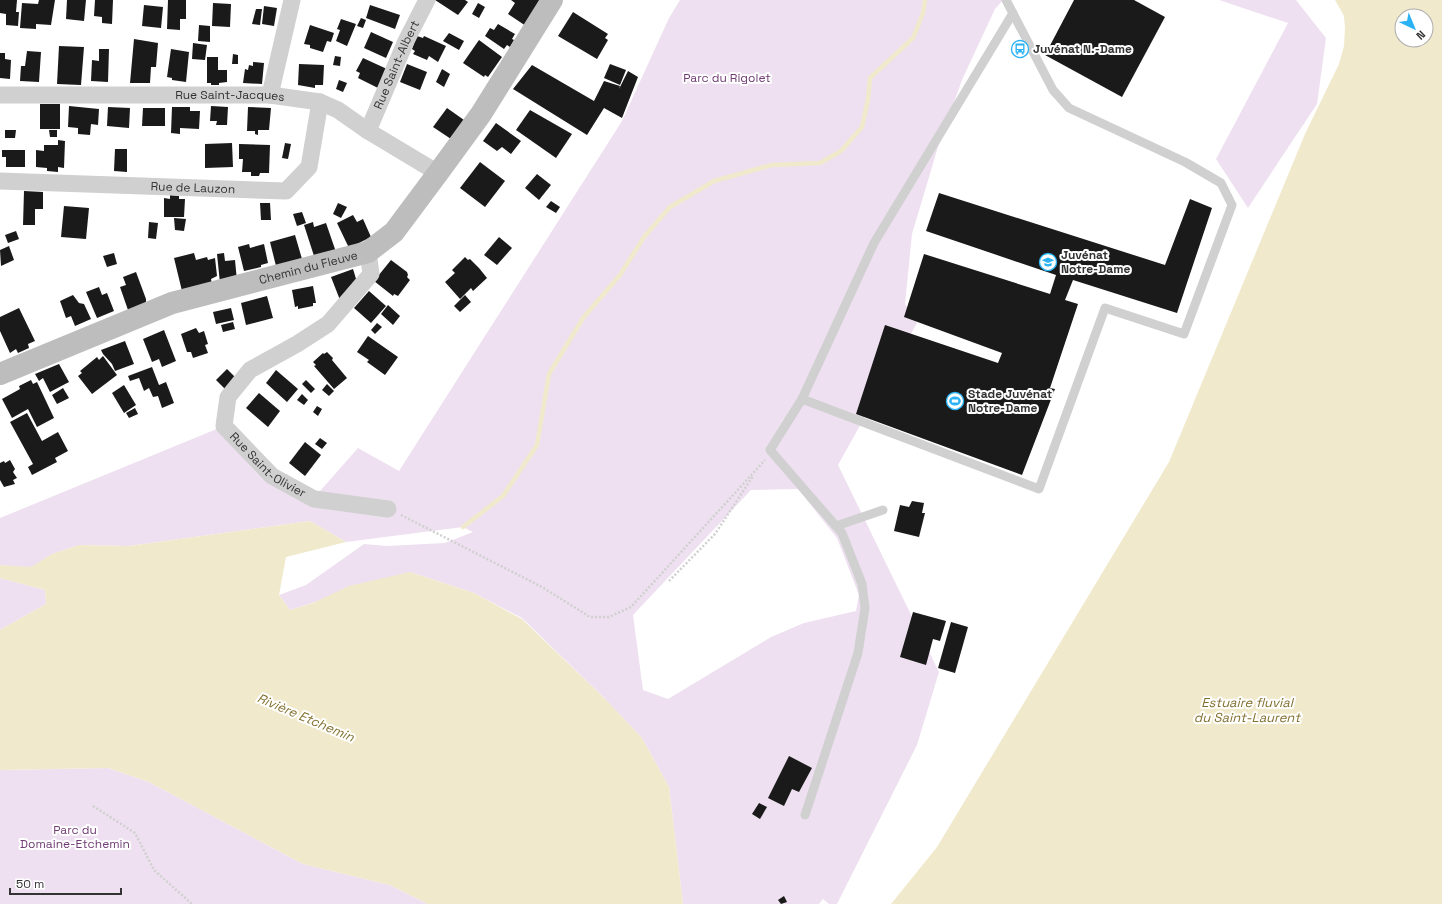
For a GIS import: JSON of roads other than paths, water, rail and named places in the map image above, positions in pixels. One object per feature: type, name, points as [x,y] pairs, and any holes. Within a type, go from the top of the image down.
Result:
[{"type":"street","points":[[270,95],[287,0]]},
{"type":"street","name":"Rue Saint-Albert","points":[[368,131],[406,41],[427,0]]},
{"type":"street","name":"Chemin du Fleuve","points":[[0,374],[172,303],[368,252],[394,232],[438,173],[481,114],[552,0]]},
{"type":"street","name":"Rue Saint-Jacques","points":[[0,95],[270,95],[320,102],[338,110],[368,131],[438,173]]},
{"type":"street","name":"Rue de Lauzon","points":[[0,181],[286,191],[309,167],[320,102]]},
{"type":"street","name":"Rue Saint-Olivier","points":[[368,252],[371,274],[350,300],[328,324],[297,344],[250,370],[228,397],[224,426],[272,476],[314,499],[388,508]]},
{"type":"lane","points":[[802,399],[1039,489],[1105,308],[1184,334],[1232,205],[1221,183],[1185,162],[1069,108],[1053,90],[1006,0]]},
{"type":"lane","points":[[805,815],[858,653],[865,608],[862,584],[842,533],[771,451],[802,399],[874,243],[1013,13]]},
{"type":"lane","points":[[836,526],[883,510]]},
{"type":"water","name":"Estuaire fluvial du Saint-Laurent","points":[[1335,0],[1442,0],[1442,904],[891,904],[937,847],[1169,462],[1305,134],[1339,64],[1344,46],[1344,16]]},
{"type":"water","name":"Rivière Etchemin","points":[[310,521],[346,542],[286,557],[279,595],[290,610],[313,603],[349,586],[410,572],[474,593],[522,619],[603,697],[642,738],[669,787],[683,904],[428,904],[390,885],[303,864],[149,782],[108,768],[0,770],[0,630],[46,604],[45,590],[0,578],[0,565],[31,567],[52,554],[79,545],[129,546]]},
{"type":"waterway","points":[[463,527],[503,496],[537,445],[549,374],[583,318],[620,275],[644,237],[670,207],[714,181],[772,165],[820,163],[841,151],[862,127],[868,99],[870,78],[913,38],[923,13],[925,0]]},
{"type":"place","name":"Juvénat N.-Dame","points":[[1020,49]]},
{"type":"place","name":"Juvénat Notre-Dame","points":[[1048,262]]},
{"type":"place","name":"Stade Juvénat Notre-Dame","points":[[955,401]]},
{"type":"park label","name":"Parc du Rigolet","points":[[727,78]]},
{"type":"park label","name":"Parc du Domaine-Etchemin","points":[[75,837]]}]
